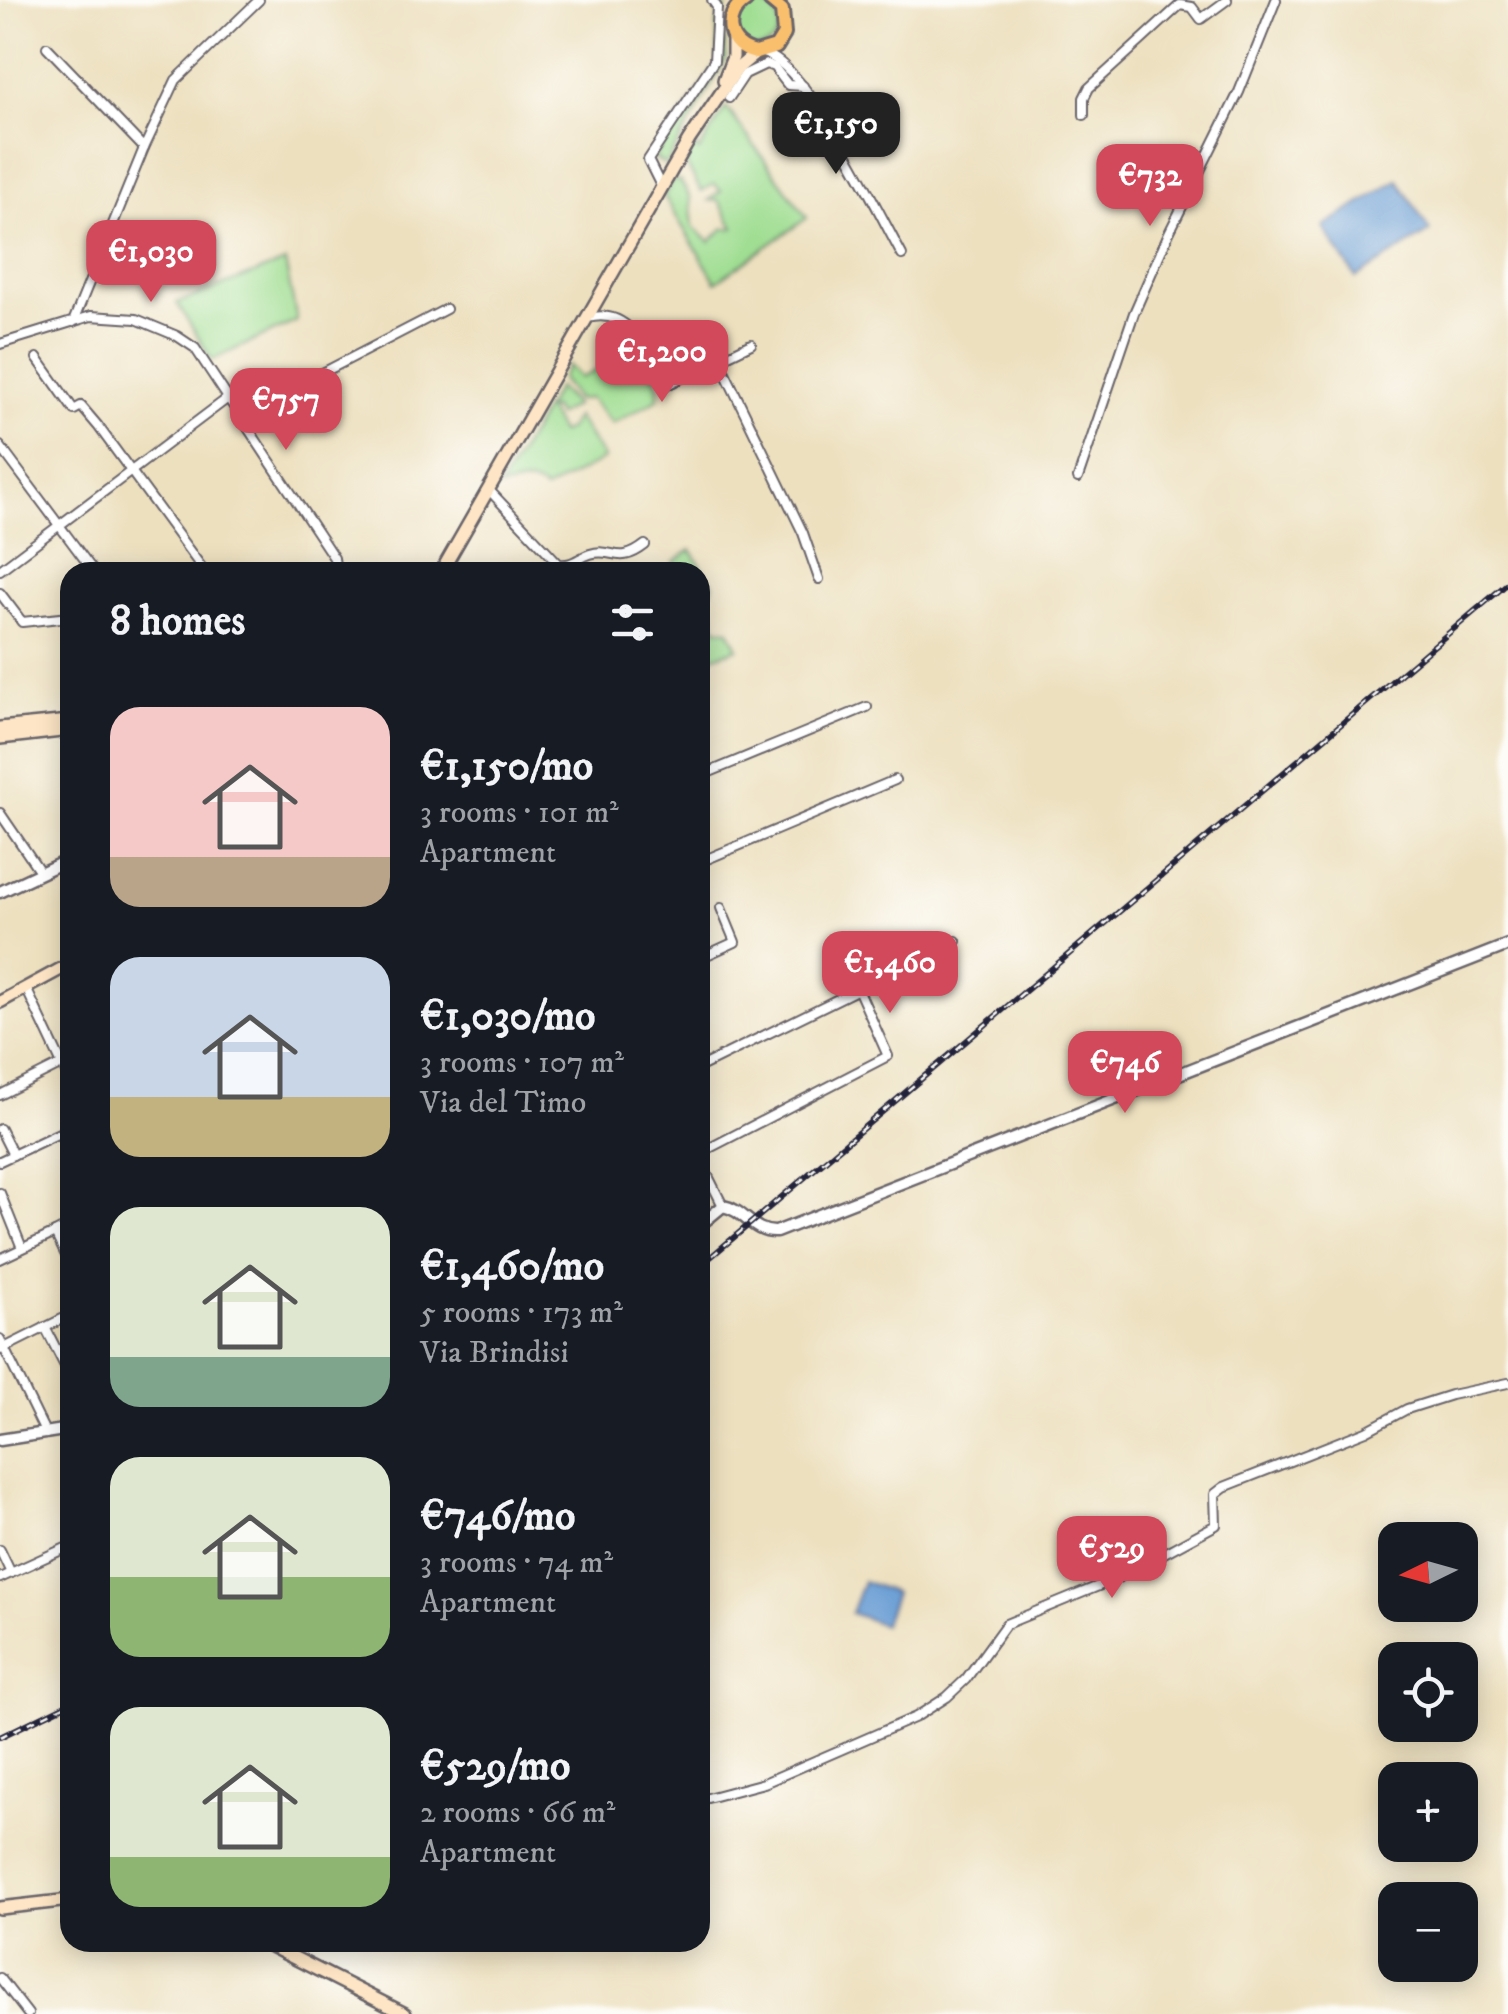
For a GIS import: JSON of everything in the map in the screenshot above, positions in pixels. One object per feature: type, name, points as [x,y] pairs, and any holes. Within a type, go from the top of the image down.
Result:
[{"type":"main road","points":[[724,96],[733,58],[732,6],[746,0]]},
{"type":"main road","points":[[447,562],[662,186],[724,96],[738,68],[781,42],[786,26],[781,5],[770,0]]},
{"type":"main road","points":[[732,38],[746,51],[760,53]]},
{"type":"main road","points":[[0,738],[60,722]]},
{"type":"main road","points":[[0,728],[60,730]]},
{"type":"main road","points":[[0,1002],[60,969]]},
{"type":"main road","points":[[0,1908],[60,1901]]},
{"type":"main road","points":[[283,1952],[405,2014]]},
{"type":"street","points":[[73,322],[176,80],[258,0]]},
{"type":"street","points":[[662,186],[648,160],[714,61],[717,7],[712,0]]},
{"type":"street","points":[[1084,114],[1084,98],[1089,88],[1180,6],[1192,7],[1201,19],[1227,0]]},
{"type":"street","points":[[1078,478],[1134,313],[1239,92],[1276,0]]},
{"type":"street","points":[[781,42],[800,83]]},
{"type":"street","points":[[48,47],[144,148]]},
{"type":"street","points":[[760,53],[775,56],[811,94],[902,256]]},
{"type":"street","points":[[724,96],[745,74],[766,64],[788,85],[800,83]]},
{"type":"street","points":[[239,416],[446,309]]},
{"type":"street","points":[[588,318],[601,315],[623,321],[634,331],[665,386],[751,344]]},
{"type":"street","points":[[0,344],[91,316],[136,319],[177,336],[195,348],[335,562]]},
{"type":"street","points":[[37,358],[74,410],[80,406],[198,562]]},
{"type":"street","points":[[719,360],[802,533],[819,579]]},
{"type":"street","points":[[0,570],[228,398]]},
{"type":"street","points":[[0,446],[87,562]]},
{"type":"street","points":[[489,490],[557,562]]},
{"type":"street","points":[[573,562],[592,554],[624,556],[645,545]]},
{"type":"street","points":[[0,593],[22,622],[60,618]]},
{"type":"street","points":[[710,772],[867,706]]},
{"type":"street","points":[[710,858],[895,780]]},
{"type":"street","points":[[0,813],[41,873]]},
{"type":"street","points":[[0,892],[60,864]]},
{"type":"street","points":[[710,954],[736,942],[721,908]]},
{"type":"street","points":[[710,1062],[956,941]]},
{"type":"street","points":[[710,1178],[723,1206],[738,1212],[762,1232],[776,1232],[1508,944]]},
{"type":"street","points":[[26,988],[60,1051]]},
{"type":"street","points":[[710,1151],[888,1056],[859,991]]},
{"type":"street","points":[[0,1094],[60,1065]]},
{"type":"street","points":[[0,1129],[13,1155]]},
{"type":"street","points":[[0,1161],[60,1133]]},
{"type":"street","points":[[0,1193],[22,1248]]},
{"type":"street","points":[[710,1217],[723,1206]]},
{"type":"street","points":[[0,1259],[60,1230]]},
{"type":"street","points":[[55,1233],[60,1243]]},
{"type":"street","points":[[46,1434],[1,1346],[60,1320]]},
{"type":"street","points":[[45,1327],[60,1356]]},
{"type":"street","points":[[710,1797],[764,1782],[916,1717],[947,1698],[966,1680],[1006,1624],[1118,1578],[1200,1536],[1216,1524],[1215,1494],[1224,1487],[1350,1438],[1407,1408],[1508,1384]]},
{"type":"street","points":[[0,1440],[60,1431]]},
{"type":"street","points":[[0,1550],[10,1573]]},
{"type":"street","points":[[0,1578],[60,1550]]},
{"type":"street","points":[[0,1978],[28,2014]]},
{"type":"green space","points":[[721,0],[727,0],[722,25],[727,57],[666,165],[654,158],[718,61]]},
{"type":"green space","points":[[757,4],[772,11],[779,26],[772,41],[757,48],[742,41],[735,26],[742,11]]},
{"type":"green space","points":[[726,107],[807,218],[716,282],[664,196],[673,180],[680,181],[690,197],[693,227],[710,242],[723,229],[734,228],[719,201],[709,200],[721,191],[714,184],[701,191],[685,162],[694,146],[699,151]]},
{"type":"green space","points":[[285,262],[297,321],[212,360],[177,303]]},
{"type":"green space","points":[[640,346],[658,384],[658,399],[612,424],[589,398],[577,400],[561,379],[568,365],[580,378],[600,369],[606,357]]},
{"type":"green space","points":[[557,388],[575,405],[557,416],[554,409],[547,409],[560,433],[576,417],[604,459],[545,490],[529,483],[499,488]]},
{"type":"green space","points":[[691,550],[699,562],[674,562]]},
{"type":"green space","points":[[710,605],[716,628],[729,630],[738,648],[710,658]]},
{"type":"water","points":[[1398,180],[1430,231],[1356,278],[1323,227]]},
{"type":"water","points":[[863,1581],[895,1593],[883,1625],[851,1613]]},
{"type":"railway","points":[[710,1258],[1508,583]]},
{"type":"railway","points":[[0,1737],[60,1708]]}]
